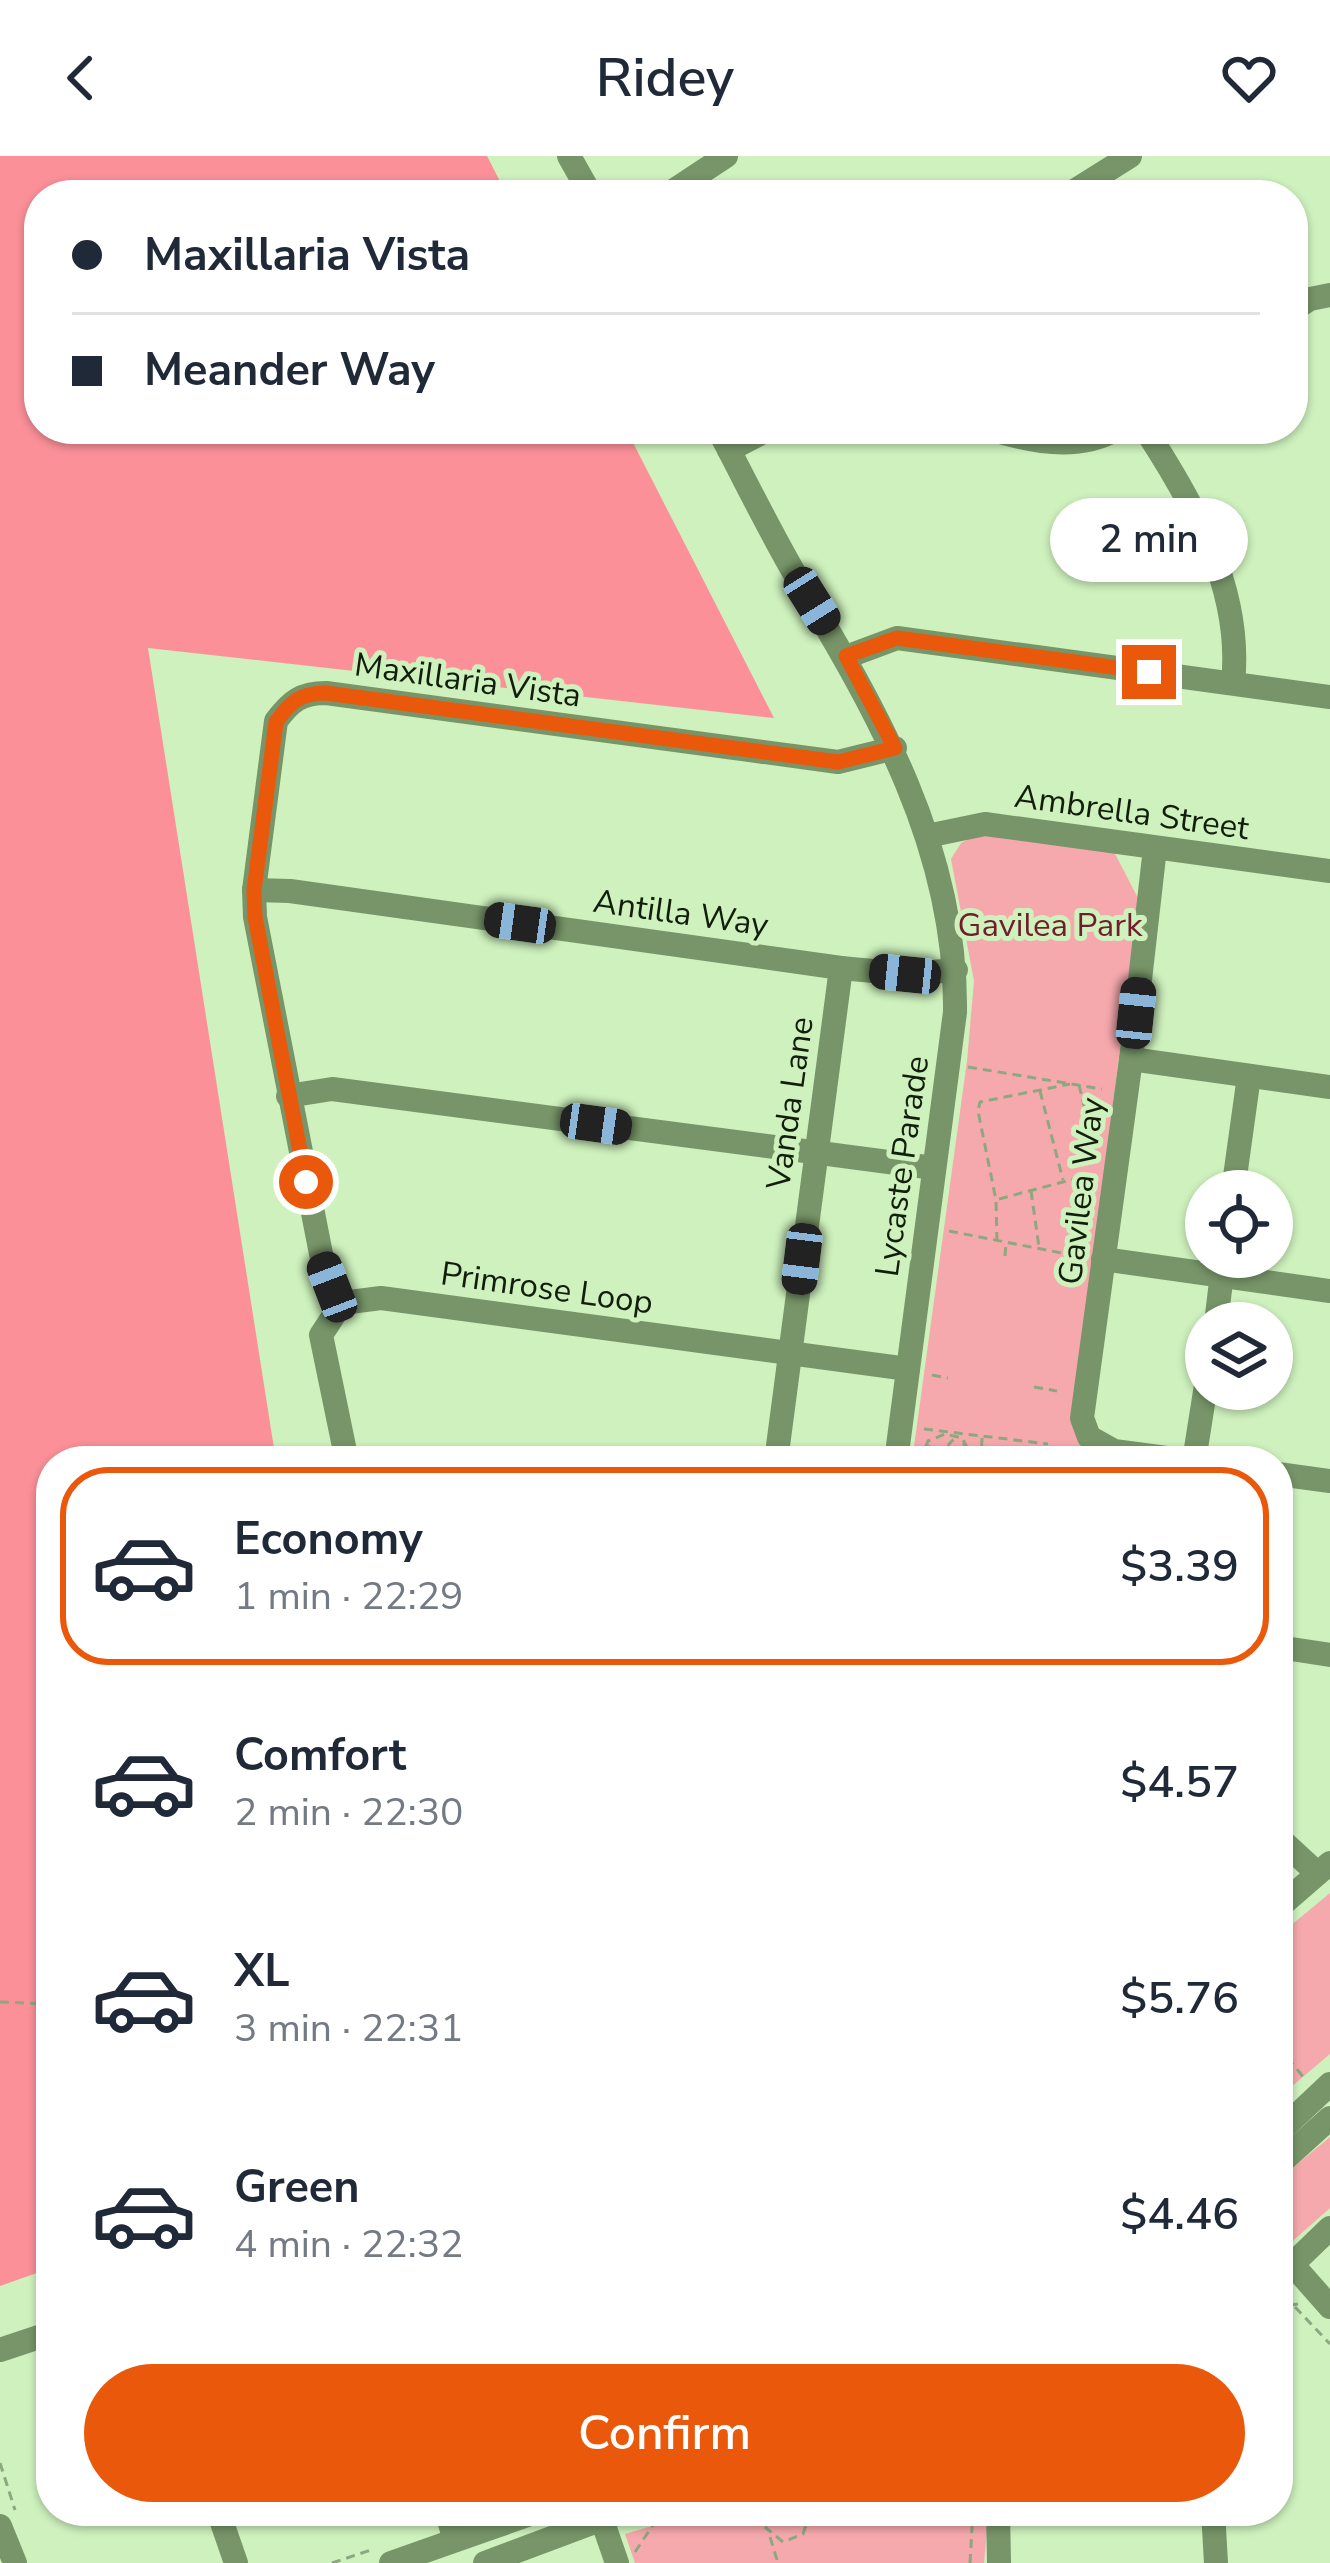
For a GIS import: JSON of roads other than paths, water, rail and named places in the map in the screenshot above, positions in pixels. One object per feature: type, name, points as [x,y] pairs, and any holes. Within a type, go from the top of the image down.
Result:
[{"type":"street","points":[[690,180],[726,156]]},
{"type":"street","points":[[1091,180],[1130,156]]},
{"type":"street","name":"Lycaste Parade","points":[[726,444],[895,748],[927,836],[956,970],[956,1012],[934,1168],[913,1446]]},
{"type":"street","points":[[1154,444],[1202,524],[1233,622],[1233,683]]},
{"type":"street","points":[[846,656],[897,638],[1330,697]]},
{"type":"street","name":"Maxillaria Vista","points":[[342,1303],[323,1264],[259,944],[254,890],[276,722],[289,704],[307,693],[838,762],[895,748]]},
{"type":"street","name":"Ambrella Street","points":[[927,836],[985,824],[1330,871]]},
{"type":"street","name":"Gavilea Way","points":[[1106,1446],[1089,1438],[1082,1418],[1155,848]]},
{"type":"street","name":"Antilla Way","points":[[254,890],[290,891],[841,968],[905,974],[956,970]]},
{"type":"street","name":"Vanda Lane","points":[[778,1446],[841,968]]},
{"type":"street","points":[[1131,1060],[1330,1088]]},
{"type":"street","points":[[1237,1170],[1249,1076]]},
{"type":"street","points":[[289,1096],[332,1089],[934,1168]]},
{"type":"street","points":[[1103,1259],[1185,1264]]},
{"type":"street","points":[[1274,1278],[1330,1291]]},
{"type":"street","name":"Primrose Loop","points":[[342,1303],[381,1298],[918,1372]]},
{"type":"street","points":[[342,1303],[321,1335],[343,1446]]},
{"type":"street","points":[[1185,1446],[1197,1410]]},
{"type":"street","points":[[1293,1476],[1330,1481]]},
{"type":"street","points":[[1293,1649],[1330,1655]]},
{"type":"street","points":[[1293,1848],[1323,1868],[1293,1895]]},
{"type":"street","points":[[1293,2114],[1318,2082]]},
{"type":"street","points":[[1293,2151],[1330,2118]]},
{"type":"street","points":[[1293,2263],[1330,2228]]},
{"type":"street","points":[[1293,2277],[1330,2307]]},
{"type":"street","points":[[0,2350],[36,2338]]},
{"type":"street","points":[[0,2525],[15,2563]]},
{"type":"street","points":[[223,2526],[236,2563]]},
{"type":"street","points":[[451,2526],[455,2540]]},
{"type":"street","points":[[392,2563],[496,2526]]},
{"type":"street","points":[[494,2561],[581,2526]]},
{"type":"street","points":[[613,2526],[626,2558]]},
{"type":"street","points":[[998,2526],[999,2563]]},
{"type":"street","points":[[1214,2526],[1216,2563]]},
{"type":"park label","name":"Gavilea Park","points":[[1050,924]]}]
